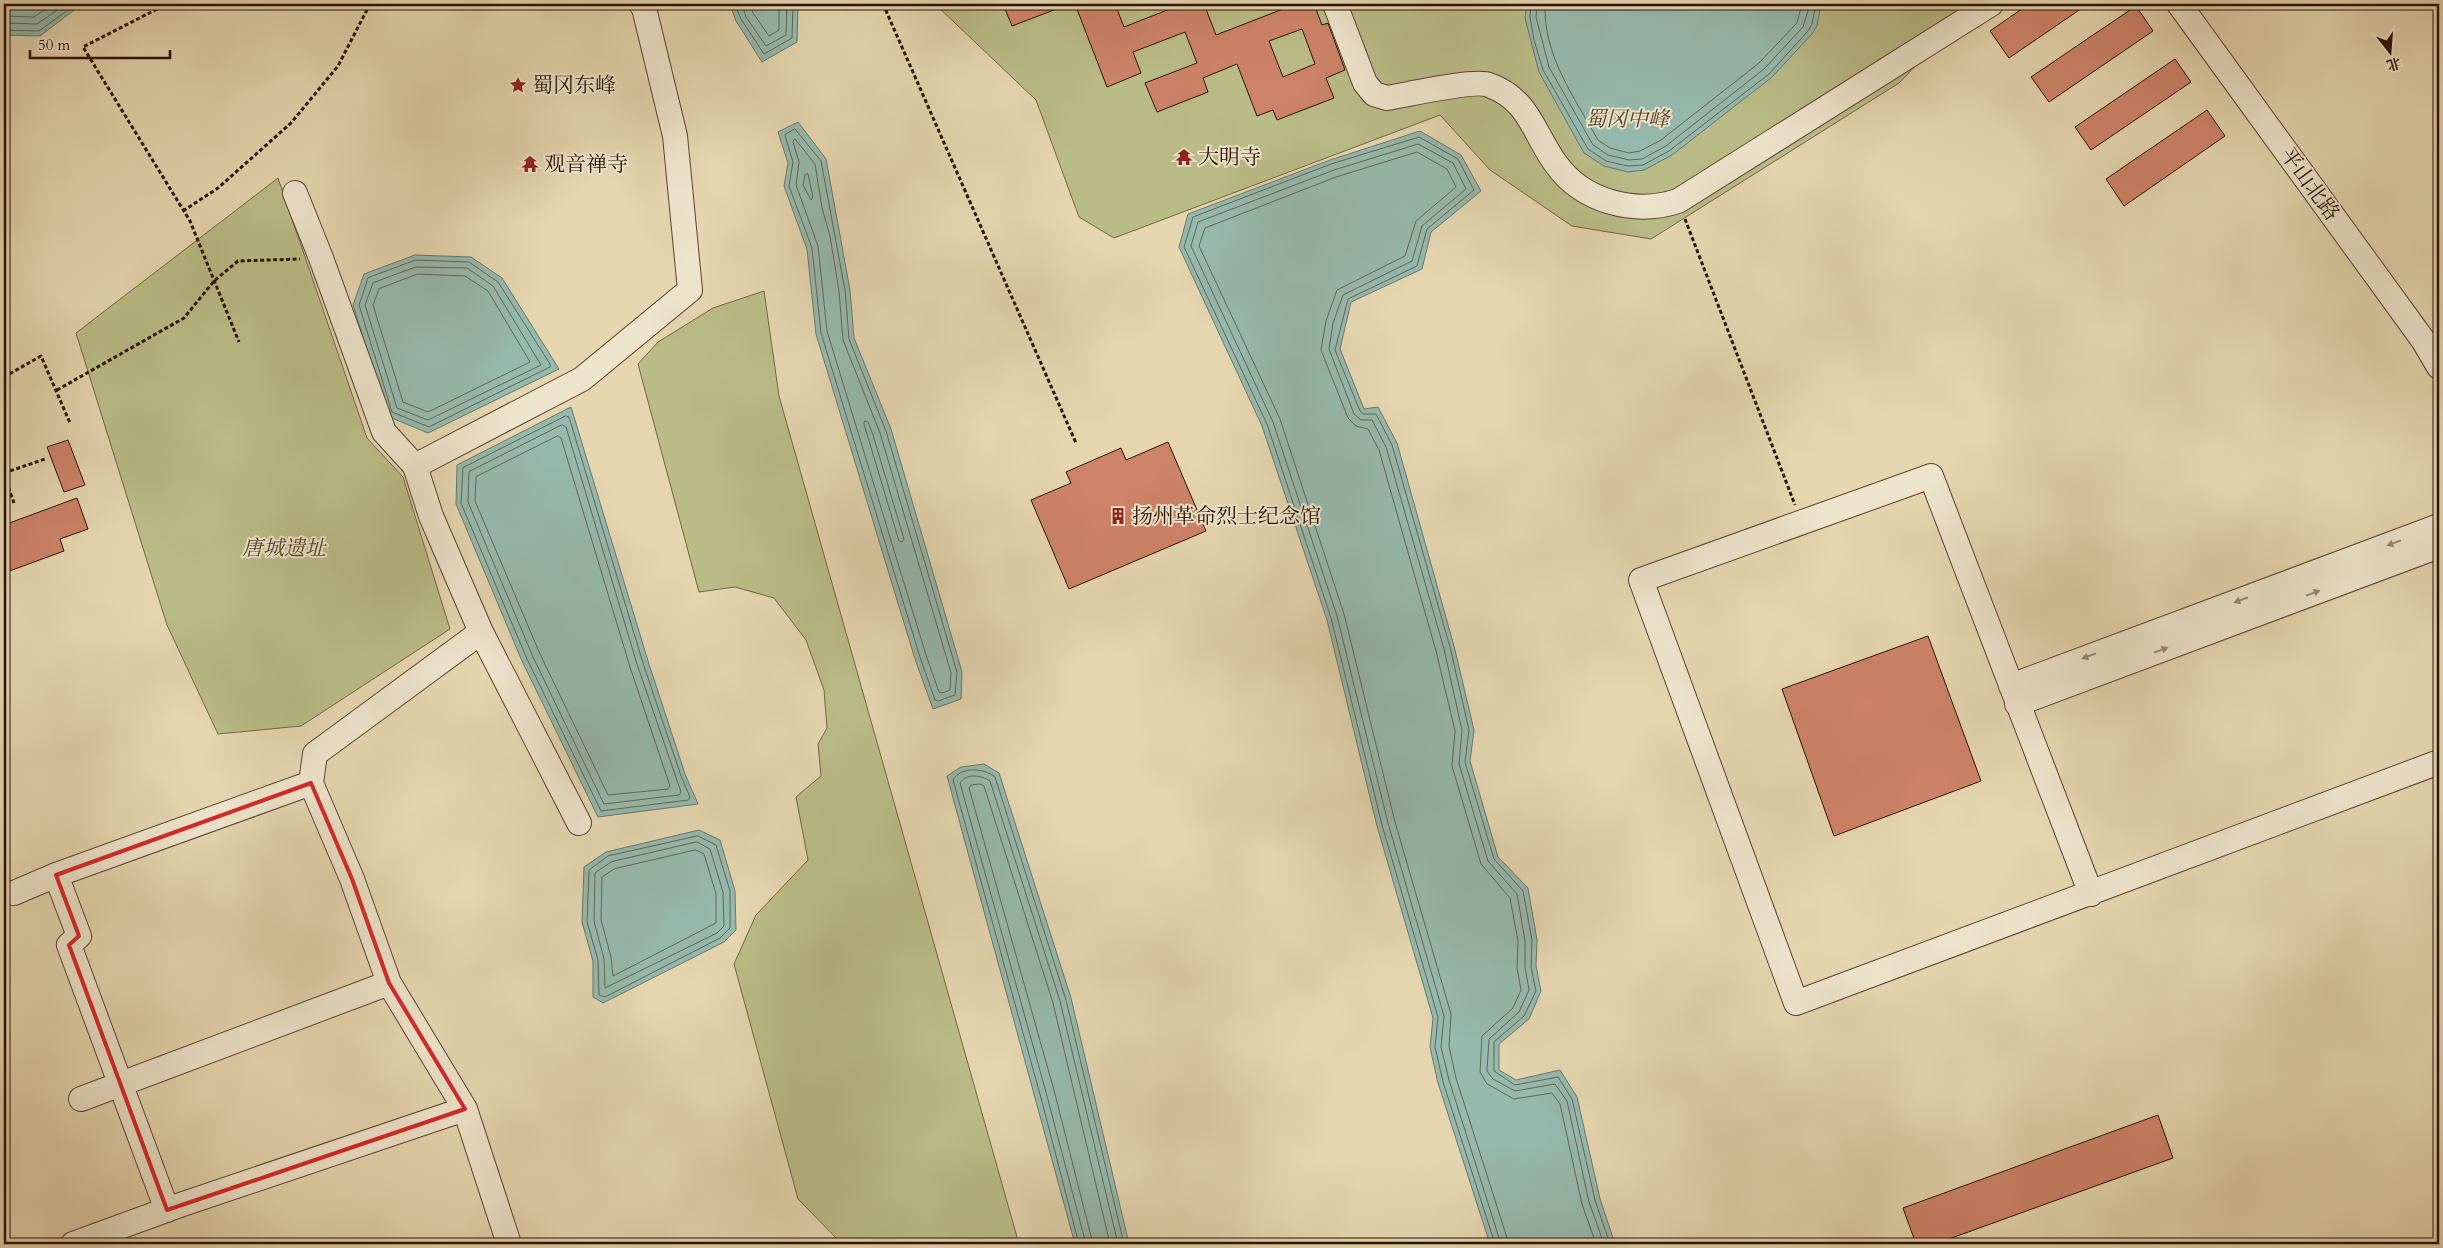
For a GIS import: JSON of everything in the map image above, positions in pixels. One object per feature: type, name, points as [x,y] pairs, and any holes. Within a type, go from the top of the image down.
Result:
[{"type":"street","points":[[415,466],[582,379],[690,290],[675,136],[644,8],[641,4]]},
{"type":"street","points":[[1335,4],[1365,83],[1374,94],[1387,98],[1487,84],[1506,94],[1527,114],[1556,164],[1576,185],[1596,197],[1634,208],[1664,206],[1678,201],[1991,4]]},
{"type":"street","name":"平山北路","points":[[2179,4],[2424,340],[2439,367]]},
{"type":"street","points":[[295,193],[321,258],[384,432],[415,466],[431,516],[481,632],[579,823]]},
{"type":"street","points":[[2091,894],[1930,476],[1802,524],[1641,580],[1796,1003],[2091,894],[2439,762]]},
{"type":"street","points":[[2014,694],[2439,526]]},
{"type":"street","points":[[2014,694],[2439,546]]},
{"type":"street","points":[[481,632],[315,754],[311,783],[352,879],[389,983],[465,1109],[509,1244]]},
{"type":"street","points":[[14,893],[56,875],[311,783]]},
{"type":"street","points":[[56,875],[79,936],[68,945],[167,1210]]},
{"type":"street","points":[[81,1099],[389,983]]},
{"type":"street","points":[[74,1244],[167,1210],[465,1109]]},
{"type":"path","points":[[202,4],[160,7],[83,47],[183,210],[239,342]]},
{"type":"path","points":[[183,210],[218,188],[292,123],[338,66],[370,4]]},
{"type":"path","points":[[883,4],[1076,443]]},
{"type":"path","points":[[1678,201],[1802,524]]},
{"type":"path","points":[[58,390],[184,318],[214,281],[238,262],[321,258]]},
{"type":"path","points":[[4,377],[41,356],[58,390],[70,423]]},
{"type":"path","points":[[14,503],[4,474],[45,459]]},
{"type":"highlighted area","points":[[311,783],[352,879],[389,983],[465,1109],[167,1210],[69,945],[79,936],[56,875]]},
{"type":"green space","name":"蜀冈中峰","points":[[935,4],[1975,4],[1899,83],[1651,239],[1572,226],[1490,170],[1440,115],[1114,238],[1079,217],[1036,100]]},
{"type":"green space","name":"唐城遗址","points":[[278,178],[367,438],[403,477],[450,629],[301,726],[218,734],[167,625],[76,333]]},
{"type":"green space","points":[[764,291],[779,396],[1019,1244],[842,1244],[798,1199],[734,964],[756,915],[808,860],[796,797],[821,776],[818,744],[827,728],[824,690],[806,640],[774,598],[735,587],[699,592],[638,364],[658,342],[713,308]]},
{"type":"water","points":[[4,4],[82,4],[40,36],[4,35]]},
{"type":"water","points":[[730,4],[798,4],[797,42],[762,62],[736,21]]},
{"type":"water","points":[[1527,4],[1821,4],[1817,26],[1812,34],[1772,77],[1672,155],[1644,170],[1628,172],[1604,166],[1584,153],[1539,72],[1525,18]]},
{"type":"water","points":[[798,122],[826,159],[850,290],[854,338],[891,429],[962,672],[961,699],[933,709],[915,659],[816,334],[807,249],[784,186],[788,163],[778,132]]},
{"type":"water","points":[[1420,131],[1461,155],[1481,191],[1431,232],[1422,269],[1351,302],[1340,349],[1364,409],[1378,407],[1397,443],[1454,646],[1474,730],[1470,761],[1498,857],[1528,888],[1537,940],[1536,966],[1541,991],[1529,1019],[1499,1044],[1499,1070],[1516,1080],[1560,1070],[1577,1097],[1600,1199],[1615,1244],[1490,1244],[1438,1083],[1430,1047],[1433,1018],[1377,826],[1327,620],[1262,426],[1179,247],[1188,214],[1330,160]]},
{"type":"water","points":[[415,255],[471,257],[502,278],[559,369],[428,433],[387,416],[353,305],[364,274]]},
{"type":"water","points":[[571,407],[648,661],[685,774],[698,804],[598,817],[522,661],[456,504],[457,465]]},
{"type":"water","points":[[984,764],[999,773],[1071,998],[1129,1244],[1075,1244],[947,776],[961,767]]},
{"type":"water","points":[[699,830],[720,840],[735,891],[736,930],[724,942],[603,1003],[593,997],[593,961],[582,922],[584,867],[606,852]]},
{"type":"building","points":[[1003,4],[1066,4],[1067,5],[1012,26]]},
{"type":"building","points":[[1075,4],[1115,4],[1124,27],[1175,7],[1174,4],[1204,4],[1216,35],[1296,4],[1314,4],[1322,25],[1328,23],[1345,70],[1326,78],[1334,98],[1277,120],[1273,110],[1257,116],[1237,64],[1203,78],[1208,92],[1157,112],[1145,83],[1197,63],[1185,32],[1133,52],[1141,73],[1107,87]],"holes":[[[1302,29],[1315,64],[1283,77],[1269,41]]]},
{"type":"building","points":[[2029,4],[2088,4],[2009,58],[1990,31]]},
{"type":"building","points":[[2136,6],[2153,31],[2049,102],[2031,77]]},
{"type":"building","points":[[2175,59],[2191,82],[2091,150],[2075,127]]},
{"type":"building","points":[[2207,110],[2225,136],[2124,206],[2106,179]]},
{"type":"building","points":[[68,440],[85,485],[64,492],[47,447]]},
{"type":"building","name":"扬州革命烈士纪念馆","points":[[1168,442],[1206,531],[1069,589],[1031,500],[1071,483],[1066,472],[1121,448],[1126,460]]},
{"type":"building","points":[[77,498],[88,529],[60,539],[64,551],[4,573],[4,525]]},
{"type":"building","points":[[1928,636],[1981,781],[1834,836],[1782,689]]},
{"type":"building","points":[[2158,1115],[2173,1158],[1935,1244],[1916,1244],[1903,1208]]},
{"type":"place","name":"蜀冈东峰","points":[[518,85]]},
{"type":"place","name":"大明寺","points":[[1184,157]]},
{"type":"place","name":"观音禅寺","points":[[530,164]]},
{"type":"place","name":"扬州革命烈士纪念馆","points":[[1118,516]]}]
